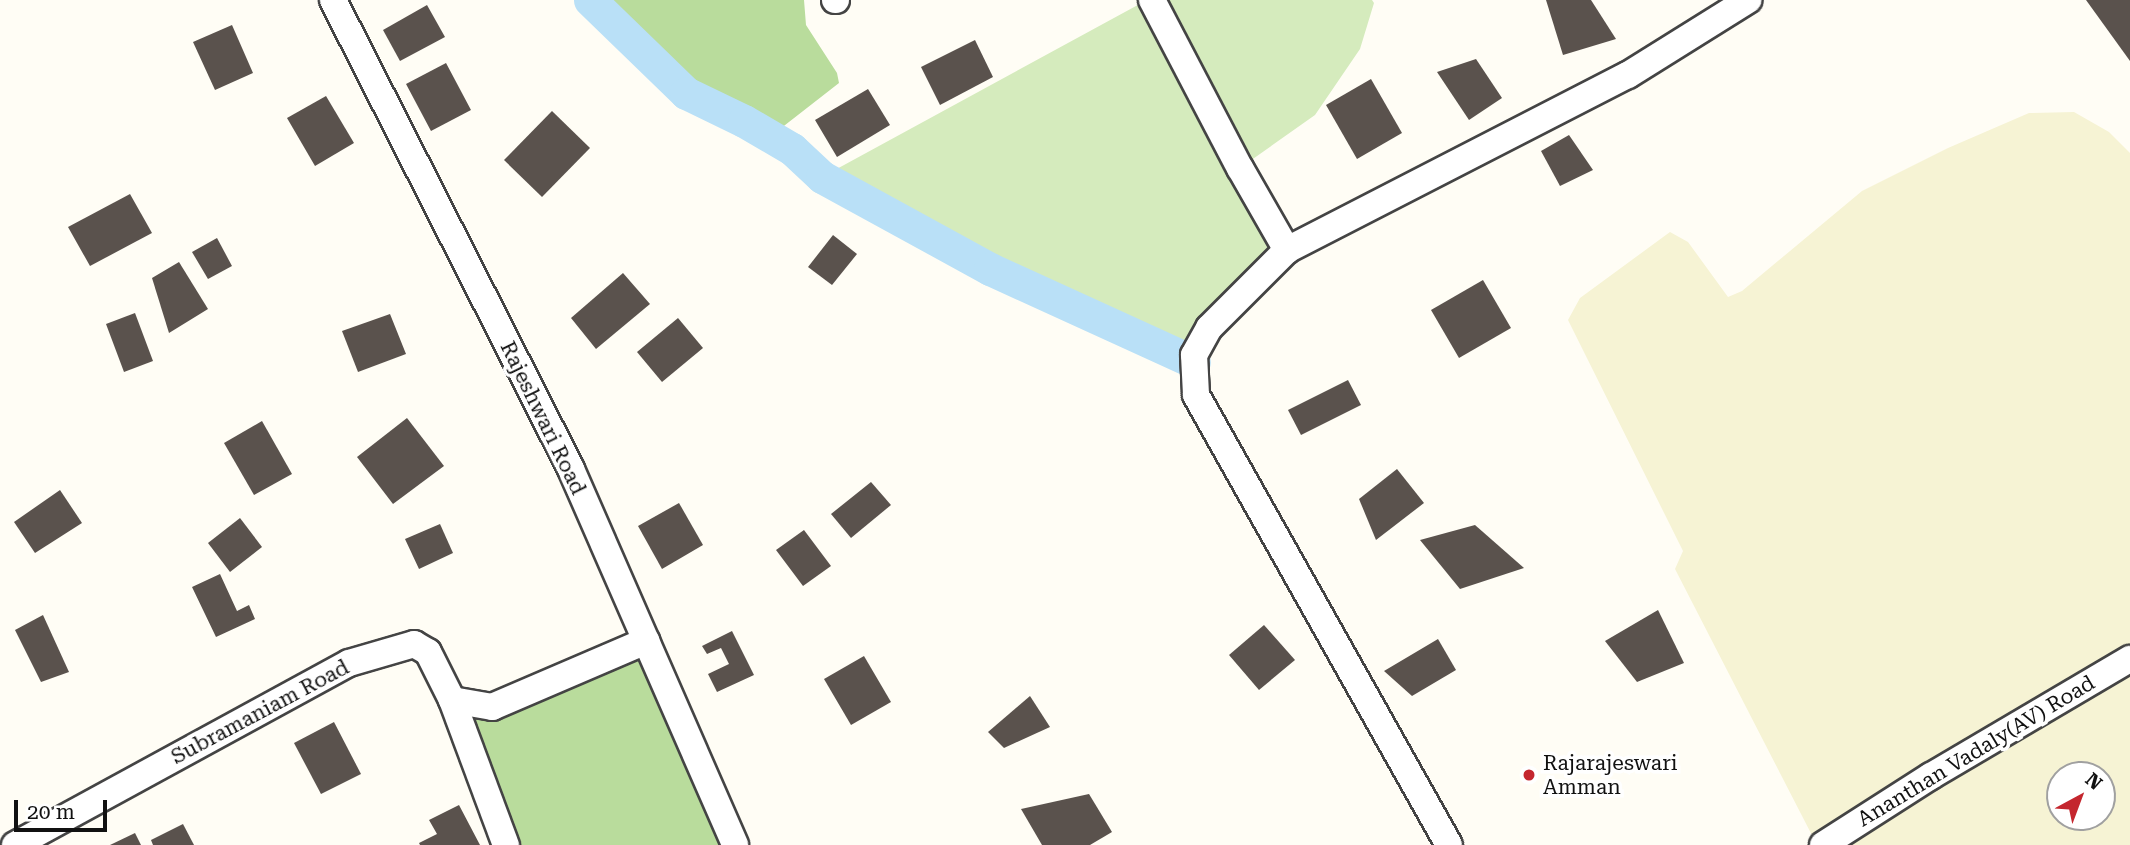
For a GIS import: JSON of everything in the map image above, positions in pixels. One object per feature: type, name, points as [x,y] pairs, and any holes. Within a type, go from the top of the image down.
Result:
[{"type":"street","name":"Rajeshwari Road","points":[[333,0],[571,469],[735,845]]},
{"type":"street","points":[[1152,0],[1240,168],[1287,250]]},
{"type":"street","points":[[1449,845],[1196,396],[1194,355],[1209,328],[1287,250],[1628,75],[1748,0]]},
{"type":"street","points":[[452,700],[492,707],[646,641]]},
{"type":"street","name":"Subramaniam Road","points":[[15,845],[349,663],[414,644],[428,652],[452,700],[506,845]]},
{"type":"street","name":"Ananthan Vadaly(AV) Road","points":[[1823,845],[1931,776],[2130,659]]},
{"type":"shaded area","points":[[2074,112],[2109,132],[2130,153],[2130,845],[1817,845],[1675,569],[1683,551],[1568,320],[1580,298],[1670,232],[1688,242],[1728,297],[1742,291],[1862,191],[1948,148],[2029,113]]},
{"type":"green space","points":[[590,0],[804,0],[806,25],[837,73],[839,83],[771,136],[686,93]]},
{"type":"green space","points":[[1147,0],[1372,0],[1374,3],[1360,49],[1315,115],[1240,168],[1287,250],[1194,362],[990,269],[822,177]]},
{"type":"green space","points":[[646,641],[735,845],[506,845],[452,700],[493,707]]},
{"type":"building","points":[[1546,0],[1591,0],[1616,39],[1563,55]]},
{"type":"building","points":[[2086,0],[2130,0],[2130,61]]},
{"type":"building","points":[[427,5],[445,37],[400,61],[383,30]]},
{"type":"building","points":[[232,25],[253,73],[215,90],[193,42]]},
{"type":"building","points":[[975,40],[993,77],[940,105],[921,67]]},
{"type":"building","points":[[1476,59],[1502,98],[1469,120],[1437,72]]},
{"type":"building","points":[[446,63],[471,110],[431,131],[406,84]]},
{"type":"building","points":[[1371,79],[1402,133],[1357,159],[1326,105]]},
{"type":"building","points":[[868,89],[890,125],[837,157],[815,120]]},
{"type":"building","points":[[326,96],[354,143],[315,166],[287,118]]},
{"type":"building","points":[[552,111],[590,148],[542,197],[504,160]]},
{"type":"building","points":[[1569,135],[1593,170],[1560,186],[1541,151]]},
{"type":"building","points":[[130,194],[152,233],[90,266],[68,227]]},
{"type":"building","points":[[833,235],[857,254],[832,285],[808,267]]},
{"type":"building","points":[[217,238],[232,266],[208,279],[192,252]]},
{"type":"building","points":[[179,262],[208,309],[169,333],[152,278]]},
{"type":"building","points":[[623,273],[650,304],[596,349],[571,318]]},
{"type":"building","points":[[1483,280],[1511,328],[1459,358],[1431,310]]},
{"type":"building","points":[[135,313],[153,361],[124,372],[106,324]]},
{"type":"building","points":[[390,314],[406,354],[358,372],[342,331]]},
{"type":"building","points":[[678,318],[703,348],[662,382],[637,352]]},
{"type":"building","points":[[1348,380],[1361,405],[1301,435],[1288,410]]},
{"type":"building","points":[[407,418],[444,466],[393,504],[357,457]]},
{"type":"building","points":[[262,421],[292,474],[254,495],[224,443]]},
{"type":"building","points":[[1397,469],[1424,503],[1376,540],[1359,499]]},
{"type":"building","points":[[871,482],[891,505],[851,538],[831,514]]},
{"type":"building","points":[[60,490],[82,523],[35,553],[14,522]]},
{"type":"building","points":[[679,503],[703,545],[662,569],[638,526]]},
{"type":"building","points":[[240,518],[262,547],[230,572],[208,543]]},
{"type":"building","points":[[440,524],[453,553],[419,569],[405,539]]},
{"type":"building","points":[[1475,525],[1524,568],[1460,589],[1420,540]]},
{"type":"building","points":[[804,530],[831,566],[803,586],[776,550]]},
{"type":"building","points":[[220,574],[237,611],[249,605],[255,619],[216,637],[192,587]]},
{"type":"building","points":[[1658,610],[1684,663],[1637,682],[1605,641]]},
{"type":"building","points":[[43,615],[69,672],[41,682],[15,630]]},
{"type":"building","points":[[1264,625],[1295,660],[1259,690],[1229,655]]},
{"type":"building","points":[[732,631],[754,675],[717,692],[708,674],[729,664],[721,648],[707,654],[702,646]]},
{"type":"building","points":[[1438,639],[1456,670],[1412,696],[1384,671]]},
{"type":"building","points":[[864,656],[891,702],[851,725],[824,679]]},
{"type":"building","points":[[1030,696],[1050,727],[1004,748],[988,732]]},
{"type":"building","points":[[334,722],[361,774],[321,794],[294,743]]},
{"type":"building","points":[[1089,794],[1112,832],[1090,845],[1042,845],[1021,809]]},
{"type":"building","points":[[459,805],[480,845],[420,845],[419,843],[437,834],[429,820]]},
{"type":"building","points":[[183,824],[194,845],[153,845],[151,840]]},
{"type":"building","points":[[135,833],[141,845],[110,845]]},
{"type":"waterway","points":[[590,0],[686,93],[744,121],[792,149],[822,177],[990,269],[1194,362]]},
{"type":"place","name":"Rajarajeswari Amman","points":[[1529,775]]}]
